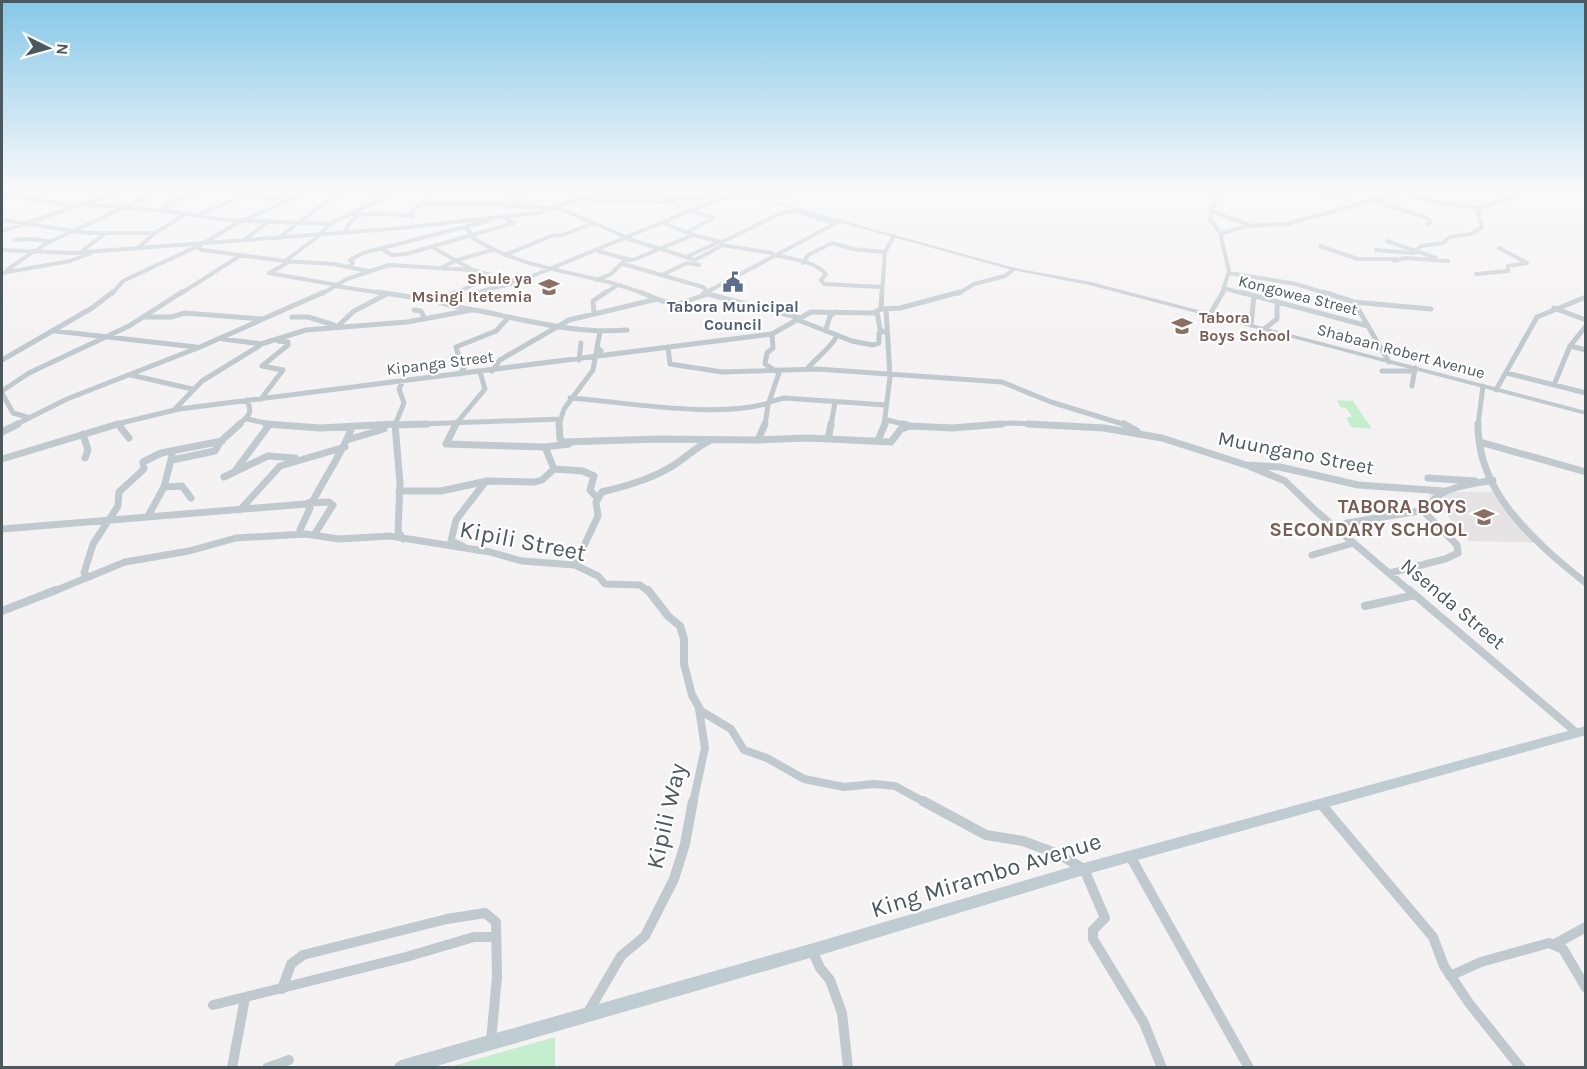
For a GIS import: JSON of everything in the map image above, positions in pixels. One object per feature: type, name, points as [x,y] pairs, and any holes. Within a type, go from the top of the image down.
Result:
[{"type":"main road","name":"King Mirambo Avenue","points":[[401,1068],[1084,869],[1521,746],[1582,732]]},
{"type":"street","points":[[14,240],[32,239],[51,242]]},
{"type":"street","points":[[2,274],[57,239]]},
{"type":"street","points":[[81,252],[98,239]]},
{"type":"street","points":[[138,248],[149,239]]},
{"type":"street","points":[[2,360],[92,308],[112,294],[124,281],[210,239]]},
{"type":"street","points":[[2,250],[50,254],[263,239]]},
{"type":"street","points":[[314,239],[287,262],[269,273],[435,301],[453,308],[554,327],[600,332],[627,330]]},
{"type":"street","points":[[348,267],[353,262],[349,260],[379,246],[416,239]]},
{"type":"street","points":[[379,246],[396,255],[460,239]]},
{"type":"street","points":[[474,239],[505,255],[680,304],[803,239]]},
{"type":"street","points":[[505,255],[544,239]]},
{"type":"street","points":[[474,294],[488,287],[498,289],[517,283],[622,239]]},
{"type":"street","points":[[631,239],[696,260],[730,239]]},
{"type":"street","points":[[597,280],[611,274],[625,260],[631,261],[684,239]]},
{"type":"street","points":[[707,239],[765,254],[775,253],[794,258],[825,272],[821,280],[824,284],[881,287]]},
{"type":"street","points":[[623,264],[703,287],[705,292],[799,319],[825,329],[836,338],[876,345],[882,331],[881,287],[885,252],[892,239]]},
{"type":"street","name":"Shabaan Robert Avenue","points":[[904,239],[1014,269],[1076,280],[1210,314],[1415,370],[1586,413]]},
{"type":"street","points":[[1210,314],[1229,273],[1223,239]]},
{"type":"street","points":[[1376,250],[1409,253],[1421,246],[1441,244],[1448,239]]},
{"type":"street","points":[[1388,241],[1441,261]]},
{"type":"street","points":[[803,263],[808,255],[832,243],[853,249],[885,252]]},
{"type":"street","points":[[200,245],[200,250],[369,271]]},
{"type":"street","points":[[1320,246],[1358,258],[1448,261]]},
{"type":"street","points":[[432,247],[474,270],[517,283]]},
{"type":"street","points":[[1476,274],[1508,271],[1508,266],[1527,263],[1499,248]]},
{"type":"street","points":[[2,274],[76,260],[96,250]]},
{"type":"street","points":[[440,268],[492,250]]},
{"type":"street","points":[[595,251],[631,261]]},
{"type":"street","points":[[29,417],[16,416],[7,407],[2,392],[29,373],[106,338],[145,317],[241,255]]},
{"type":"street","points":[[1374,265],[1397,259]]},
{"type":"street","points":[[662,275],[687,263],[699,265]]},
{"type":"street","points":[[2,432],[29,417],[220,339],[369,271],[393,264],[474,270]]},
{"type":"street","name":"Kipanga Street","points":[[2,459],[118,424],[174,410],[772,334],[811,312],[900,308],[956,295],[974,284],[1005,276],[1014,269]]},
{"type":"street","points":[[1229,273],[1296,284],[1354,302],[1431,309]]},
{"type":"street","points":[[435,301],[493,276]]},
{"type":"street","points":[[594,314],[592,302],[616,286]]},
{"type":"street","name":"Kongowea Street","points":[[1223,288],[1368,326]]},
{"type":"street","points":[[338,326],[354,311],[387,294]]},
{"type":"street","points":[[1251,325],[1254,296]]},
{"type":"street","points":[[1496,390],[1537,317],[1554,308],[1586,297]]},
{"type":"street","points":[[492,370],[500,360],[554,327],[578,317],[663,300]]},
{"type":"street","points":[[1574,301],[1586,305]]},
{"type":"street","points":[[1264,329],[1277,319],[1277,302]]},
{"type":"street","points":[[1354,302],[1389,362]]},
{"type":"street","points":[[1554,308],[1586,320]]},
{"type":"street","points":[[414,310],[421,311],[425,319]]},
{"type":"street","points":[[220,339],[251,344],[264,343],[305,330],[425,319],[472,310]]},
{"type":"street","points":[[878,440],[887,420],[886,405],[890,374],[889,335],[881,310]]},
{"type":"street","points":[[825,329],[830,323],[830,316],[835,312]]},
{"type":"street","points":[[145,317],[170,317],[185,313],[252,319],[266,318]]},
{"type":"street","points":[[292,317],[308,317],[338,326]]},
{"type":"street","points":[[460,374],[468,361],[458,354],[456,347],[467,341],[488,337],[508,318]]},
{"type":"street","points":[[1554,385],[1575,336],[1586,326]]},
{"type":"street","points":[[52,330],[200,347]]},
{"type":"street","points":[[882,331],[889,335]]},
{"type":"street","points":[[571,443],[560,439],[561,419],[565,404],[593,371],[600,332]]},
{"type":"street","points":[[759,440],[765,430],[769,403],[779,373],[765,364],[767,354],[773,348],[772,334]]},
{"type":"street","points":[[807,369],[836,338]]},
{"type":"street","points":[[261,399],[283,370],[262,366],[288,345],[288,342],[275,340]]},
{"type":"street","points":[[174,410],[192,389],[212,373],[264,343]]},
{"type":"street","points":[[579,360],[581,343]]},
{"type":"street","points":[[1570,346],[1586,350]]},
{"type":"street","name":"Muungano Street","points":[[668,347],[668,361],[675,366],[722,372],[807,369],[939,376],[1006,383],[1044,400],[1122,423],[1145,434],[1246,465],[1280,467],[1358,485],[1443,491],[1493,480]]},
{"type":"street","points":[[597,348],[612,355]]},
{"type":"street","points":[[1382,371],[1415,370],[1412,386]]},
{"type":"street","points":[[480,372],[485,389],[472,401],[460,423],[448,436],[446,444],[545,447],[571,443],[659,439],[828,439],[891,442],[901,429],[910,426]]},
{"type":"street","points":[[1507,373],[1586,393]]},
{"type":"street","points":[[131,375],[192,389]]},
{"type":"street","points":[[403,381],[399,389],[404,403],[395,425],[399,491],[398,531],[403,539]]},
{"type":"street","points":[[1483,386],[1478,423],[1480,442],[1493,480],[1506,505],[1522,526],[1586,583]]},
{"type":"street","points":[[570,398],[710,408],[757,408],[784,398],[886,405]]},
{"type":"street","points":[[172,460],[214,452],[252,412],[247,400]]},
{"type":"street","points":[[828,439],[835,402]]},
{"type":"street","points":[[246,418],[269,425],[352,427],[561,419]]},
{"type":"street","name":"Muungano Street","points":[[887,420],[910,426],[952,428],[1012,423],[1104,428],[1145,434]]},
{"type":"street","points":[[118,424],[129,438]]},
{"type":"street","points":[[235,471],[269,425]]},
{"type":"street","points":[[240,510],[276,468],[395,425]]},
{"type":"street","points":[[308,503],[313,501],[346,443],[352,427]]},
{"type":"street","points":[[83,434],[88,450],[85,458]]},
{"type":"street","points":[[575,565],[598,516],[595,509],[597,498],[604,491],[635,484],[670,467],[696,447],[714,440]]},
{"type":"street","points":[[88,576],[84,573],[92,547],[118,506],[118,493],[144,469],[143,462],[151,456],[222,441]]},
{"type":"street","points":[[1480,442],[1586,472]]},
{"type":"street","points":[[545,447],[554,469]]},
{"type":"street","points":[[148,516],[165,487],[172,460],[171,451]]},
{"type":"street","points":[[224,477],[270,456],[298,459]]},
{"type":"street","name":"Nsenda Street","points":[[1246,465],[1285,481],[1415,595],[1582,732]]},
{"type":"street","points":[[399,491],[444,490],[486,481],[517,479],[537,481],[543,480],[548,471],[554,469],[583,471],[594,476],[590,490],[597,498]]},
{"type":"street","points":[[1428,478],[1484,482]]},
{"type":"street","points":[[474,550],[452,542],[451,531],[458,514],[468,505],[486,481]]},
{"type":"street","points":[[165,487],[182,486],[191,498]]},
{"type":"street","points":[[1336,528],[1347,523],[1425,510],[1433,498],[1443,491]]},
{"type":"street","points":[[2,530],[329,502],[333,505],[314,535]]},
{"type":"street","points":[[302,534],[300,530],[310,508],[308,503]]},
{"type":"street","points":[[1390,573],[1445,559],[1458,553],[1457,545],[1430,519],[1425,510]]},
{"type":"street","name":"Kipili Street","points":[[2,610],[131,560],[189,551],[236,538],[302,534],[339,539],[381,535],[497,554],[522,561],[575,565],[598,576],[607,585],[640,585],[647,589],[668,616],[680,626],[684,639],[684,664],[692,695],[699,709]]},
{"type":"street","points":[[1312,555],[1354,543]]},
{"type":"street","points":[[1365,606],[1415,595]]},
{"type":"street","points":[[699,709],[731,729],[744,750],[767,758],[801,778],[844,788],[858,788],[874,784],[895,786],[986,835],[1030,843],[1058,854],[1084,869],[1106,918],[1093,930],[1093,939],[1136,1008],[1156,1047],[1162,1068]]},
{"type":"street","name":"Kipili Way","points":[[586,1015],[618,961],[645,936],[674,879],[685,843],[705,748],[699,709]]},
{"type":"street","points":[[1320,804],[1433,937],[1450,976],[1480,1018],[1521,1068]]},
{"type":"street","points":[[1130,856],[1249,1068]]},
{"type":"street","points":[[282,989],[294,961],[311,952],[485,913],[494,918],[496,937],[497,977],[491,1041]]},
{"type":"street","points":[[1450,976],[1481,962],[1536,946],[1555,944],[1586,927]]},
{"type":"street","points":[[213,1005],[406,957],[474,937],[496,937]]},
{"type":"street","points":[[1555,944],[1563,949],[1586,988]]},
{"type":"street","points":[[812,950],[820,968],[830,980],[836,1001],[843,1013],[848,1068]]},
{"type":"street","points":[[232,1068],[245,998]]},
{"type":"street","points":[[267,1068],[289,1060]]},
{"type":"shaded area","name":"TABORA BOYS SECONDARY SCHOOL","points":[[1426,491],[1497,492],[1545,543],[1469,541]]},
{"type":"green space","points":[[1337,400],[1353,401],[1372,429],[1351,427],[1346,417],[1352,417],[1346,408],[1340,407]]},
{"type":"green space","points":[[555,1037],[555,1067],[449,1067]]},
{"type":"place","name":"Tabora Municipal Council","points":[[733,282]]},
{"type":"place","name":"Shule ya Msingi Itetemia","points":[[549,287]]},
{"type":"place","name":"Tabora Boys School","points":[[1182,326]]},
{"type":"place","name":"TABORA BOYS SECONDARY SCHOOL","points":[[1484,517]]}]
